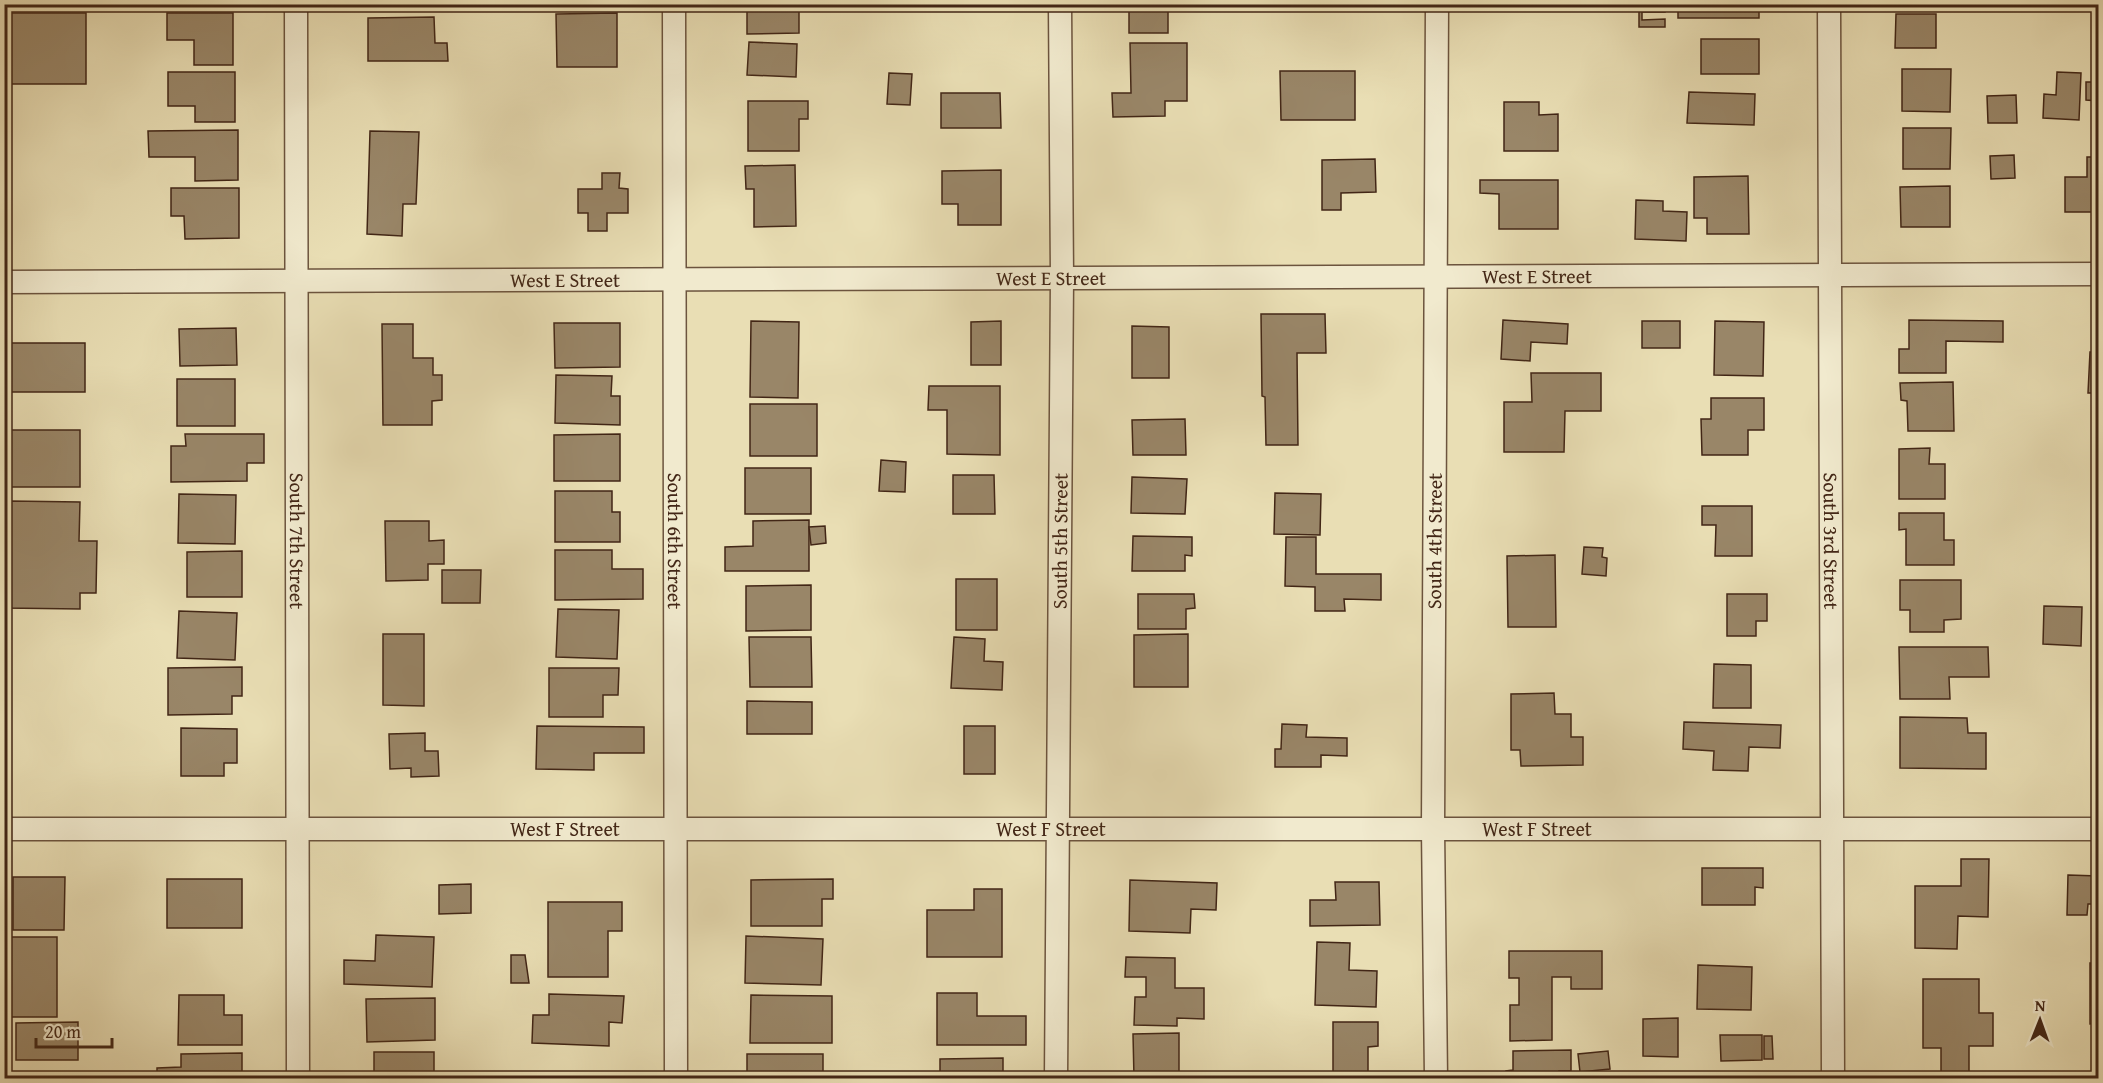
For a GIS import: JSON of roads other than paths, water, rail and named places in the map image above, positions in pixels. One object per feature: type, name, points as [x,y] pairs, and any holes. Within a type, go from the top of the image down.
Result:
[{"type":"street","name":"South 7th Street","points":[[296,4],[298,1078]]},
{"type":"street","name":"South 6th Street","points":[[674,4],[678,829],[676,1078]]},
{"type":"street","name":"South 5th Street","points":[[1056,1078],[1062,278],[1060,4]]},
{"type":"street","name":"South 4th Street","points":[[1436,1078],[1433,829],[1437,4]]},
{"type":"street","name":"South 3rd Street","points":[[1829,4],[1833,1078]]},
{"type":"street","name":"West E Street","points":[[4,282],[2098,274]]},
{"type":"street","name":"West F Street","points":[[4,830],[2098,829]]}]
